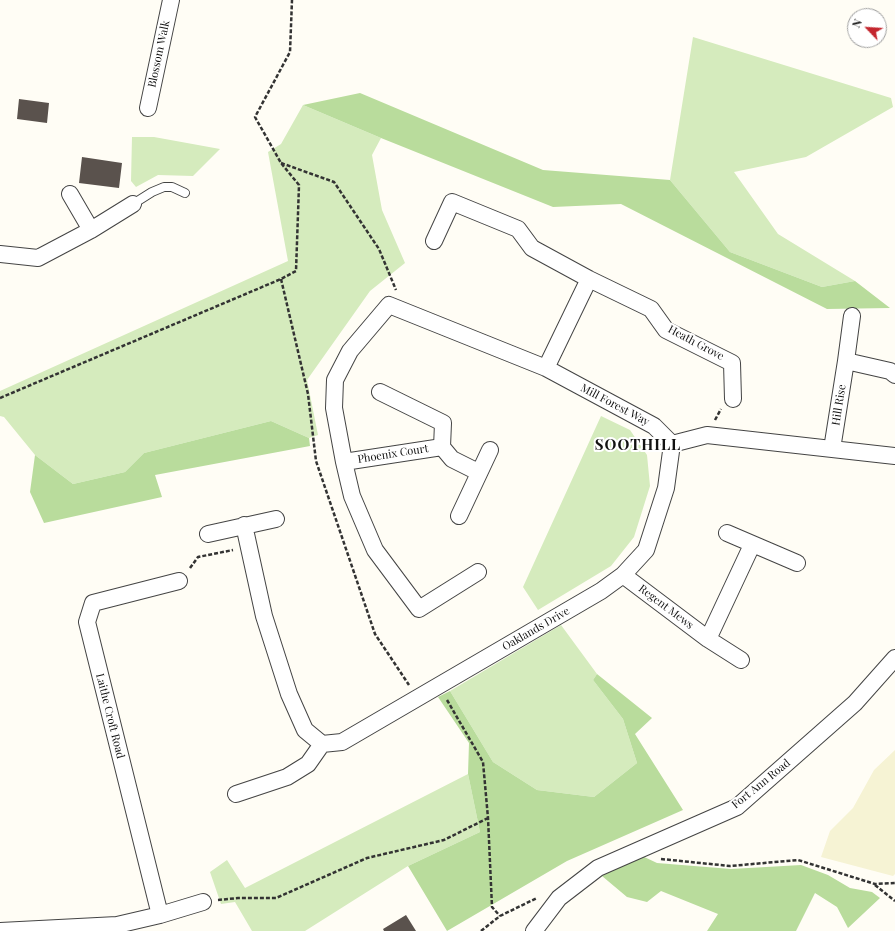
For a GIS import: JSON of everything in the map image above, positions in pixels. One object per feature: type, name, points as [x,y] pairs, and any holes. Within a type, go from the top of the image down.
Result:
[{"type":"street","name":"Blossom Walk","points":[[148,108],[171,0]]},
{"type":"street","points":[[70,194],[92,230]]},
{"type":"street","name":"Heath Grove","points":[[434,241],[452,202],[518,229],[532,248],[589,279],[651,309],[666,330],[732,363],[733,399]]},
{"type":"street","points":[[0,254],[38,258],[92,230],[133,204]]},
{"type":"street","points":[[546,368],[589,279]]},
{"type":"street","name":"Mill Forest Way","points":[[389,305],[546,368],[654,426],[672,444]]},
{"type":"street","name":"Phoenix Court","points":[[389,305],[350,351],[335,380],[334,408],[352,496],[375,550],[419,609],[478,572]]},
{"type":"street","name":"Hill Rise","points":[[832,449],[852,316]]},
{"type":"street","points":[[846,360],[890,371],[895,375]]},
{"type":"street","name":"Phoenix Court","points":[[380,392],[443,422],[442,447],[452,459],[478,472]]},
{"type":"street","points":[[672,444],[707,435],[895,456]]},
{"type":"street","name":"Oaklands Drive","points":[[322,744],[342,742],[601,591],[623,575],[646,550],[666,488],[672,444]]},
{"type":"street","name":"Phoenix Court","points":[[344,462],[442,447]]},
{"type":"street","points":[[459,516],[478,472],[490,450]]},
{"type":"street","points":[[208,534],[276,519]]},
{"type":"street","points":[[236,794],[287,777],[308,764],[322,744],[305,730],[289,694],[264,616],[244,525]]},
{"type":"street","points":[[727,533],[797,563]]},
{"type":"street","points":[[708,639],[752,545]]},
{"type":"street","name":"Regent Mews","points":[[623,575],[708,639],[741,660]]},
{"type":"street","name":"Laithe Croft Road","points":[[160,915],[87,622],[93,603],[179,581]]},
{"type":"street","name":"Fort Ann Road","points":[[534,931],[559,898],[598,868],[737,807],[855,703],[895,658]]},
{"type":"street","points":[[0,931],[117,925],[160,915],[203,902]]},
{"type":"lane","points":[[133,204],[152,192],[164,187],[172,187],[185,193]]},
{"type":"path","points":[[0,398],[281,279],[296,271],[299,185],[281,162],[255,117],[290,52],[292,0]]},
{"type":"path","points":[[281,162],[334,182],[379,249],[404,311]]},
{"type":"path","points":[[707,435],[719,412],[733,399]]},
{"type":"path","points":[[179,581],[198,557],[249,547]]},
{"type":"path","points":[[203,902],[238,898],[276,898],[367,858],[444,840],[488,818]]},
{"type":"path","points":[[489,848],[492,907],[500,916]]},
{"type":"path","points":[[639,849],[658,859],[730,866],[798,860],[875,884],[895,883]]},
{"type":"path","points":[[875,884],[895,901]]},
{"type":"shaded area","points":[[895,750],[895,874],[893,876],[821,857],[830,831],[853,808],[874,770]]},
{"type":"green space","points":[[693,37],[891,98],[893,107],[806,157],[734,172],[778,234],[855,281],[822,287],[730,252],[670,180]]},
{"type":"green space","points":[[360,93],[543,170],[670,180],[730,252],[822,287],[855,281],[890,308],[827,309],[621,204],[553,207],[303,105]]},
{"type":"green space","points":[[303,105],[381,138],[372,155],[382,210],[405,263],[370,291],[307,380],[318,435],[309,438],[271,421],[144,453],[125,472],[73,484],[35,455],[4,417],[0,416],[0,391],[288,261],[268,152],[281,144]]},
{"type":"green space","points":[[132,137],[154,137],[220,149],[193,176],[158,175],[136,187],[131,181]]},
{"type":"green space","points":[[601,416],[630,430],[647,455],[650,486],[634,537],[611,566],[538,610],[523,587]]},
{"type":"green space","points":[[271,421],[309,438],[310,446],[155,475],[162,497],[44,523],[30,492],[35,455],[73,484],[125,472],[144,453]]},
{"type":"green space","points":[[561,625],[597,674],[593,680],[623,719],[637,763],[594,797],[537,790],[493,762],[450,691]]},
{"type":"green space","points":[[597,674],[652,718],[635,734],[683,810],[567,861],[447,931],[408,866],[480,832],[468,774],[469,743],[438,697],[450,691],[493,762],[537,790],[594,797],[637,763],[623,719],[593,680]]},
{"type":"green space","points":[[468,774],[480,832],[408,866],[305,931],[252,931],[235,902],[221,904],[210,872],[227,860],[245,888]]},
{"type":"green space","points":[[638,854],[657,863],[731,869],[801,865],[828,875],[850,888],[872,892],[880,898],[848,928],[837,907],[815,893],[796,931],[707,931],[718,914],[661,891],[647,902],[627,897],[602,876]]},
{"type":"building","points":[[19,99],[49,103],[47,123],[17,119]]},
{"type":"building","points":[[82,157],[122,163],[119,188],[79,183]]},
{"type":"building","points":[[406,915],[416,931],[384,931],[383,929]]},
{"type":"district","name":"SOOTHILL","points":[[638,445]]}]
